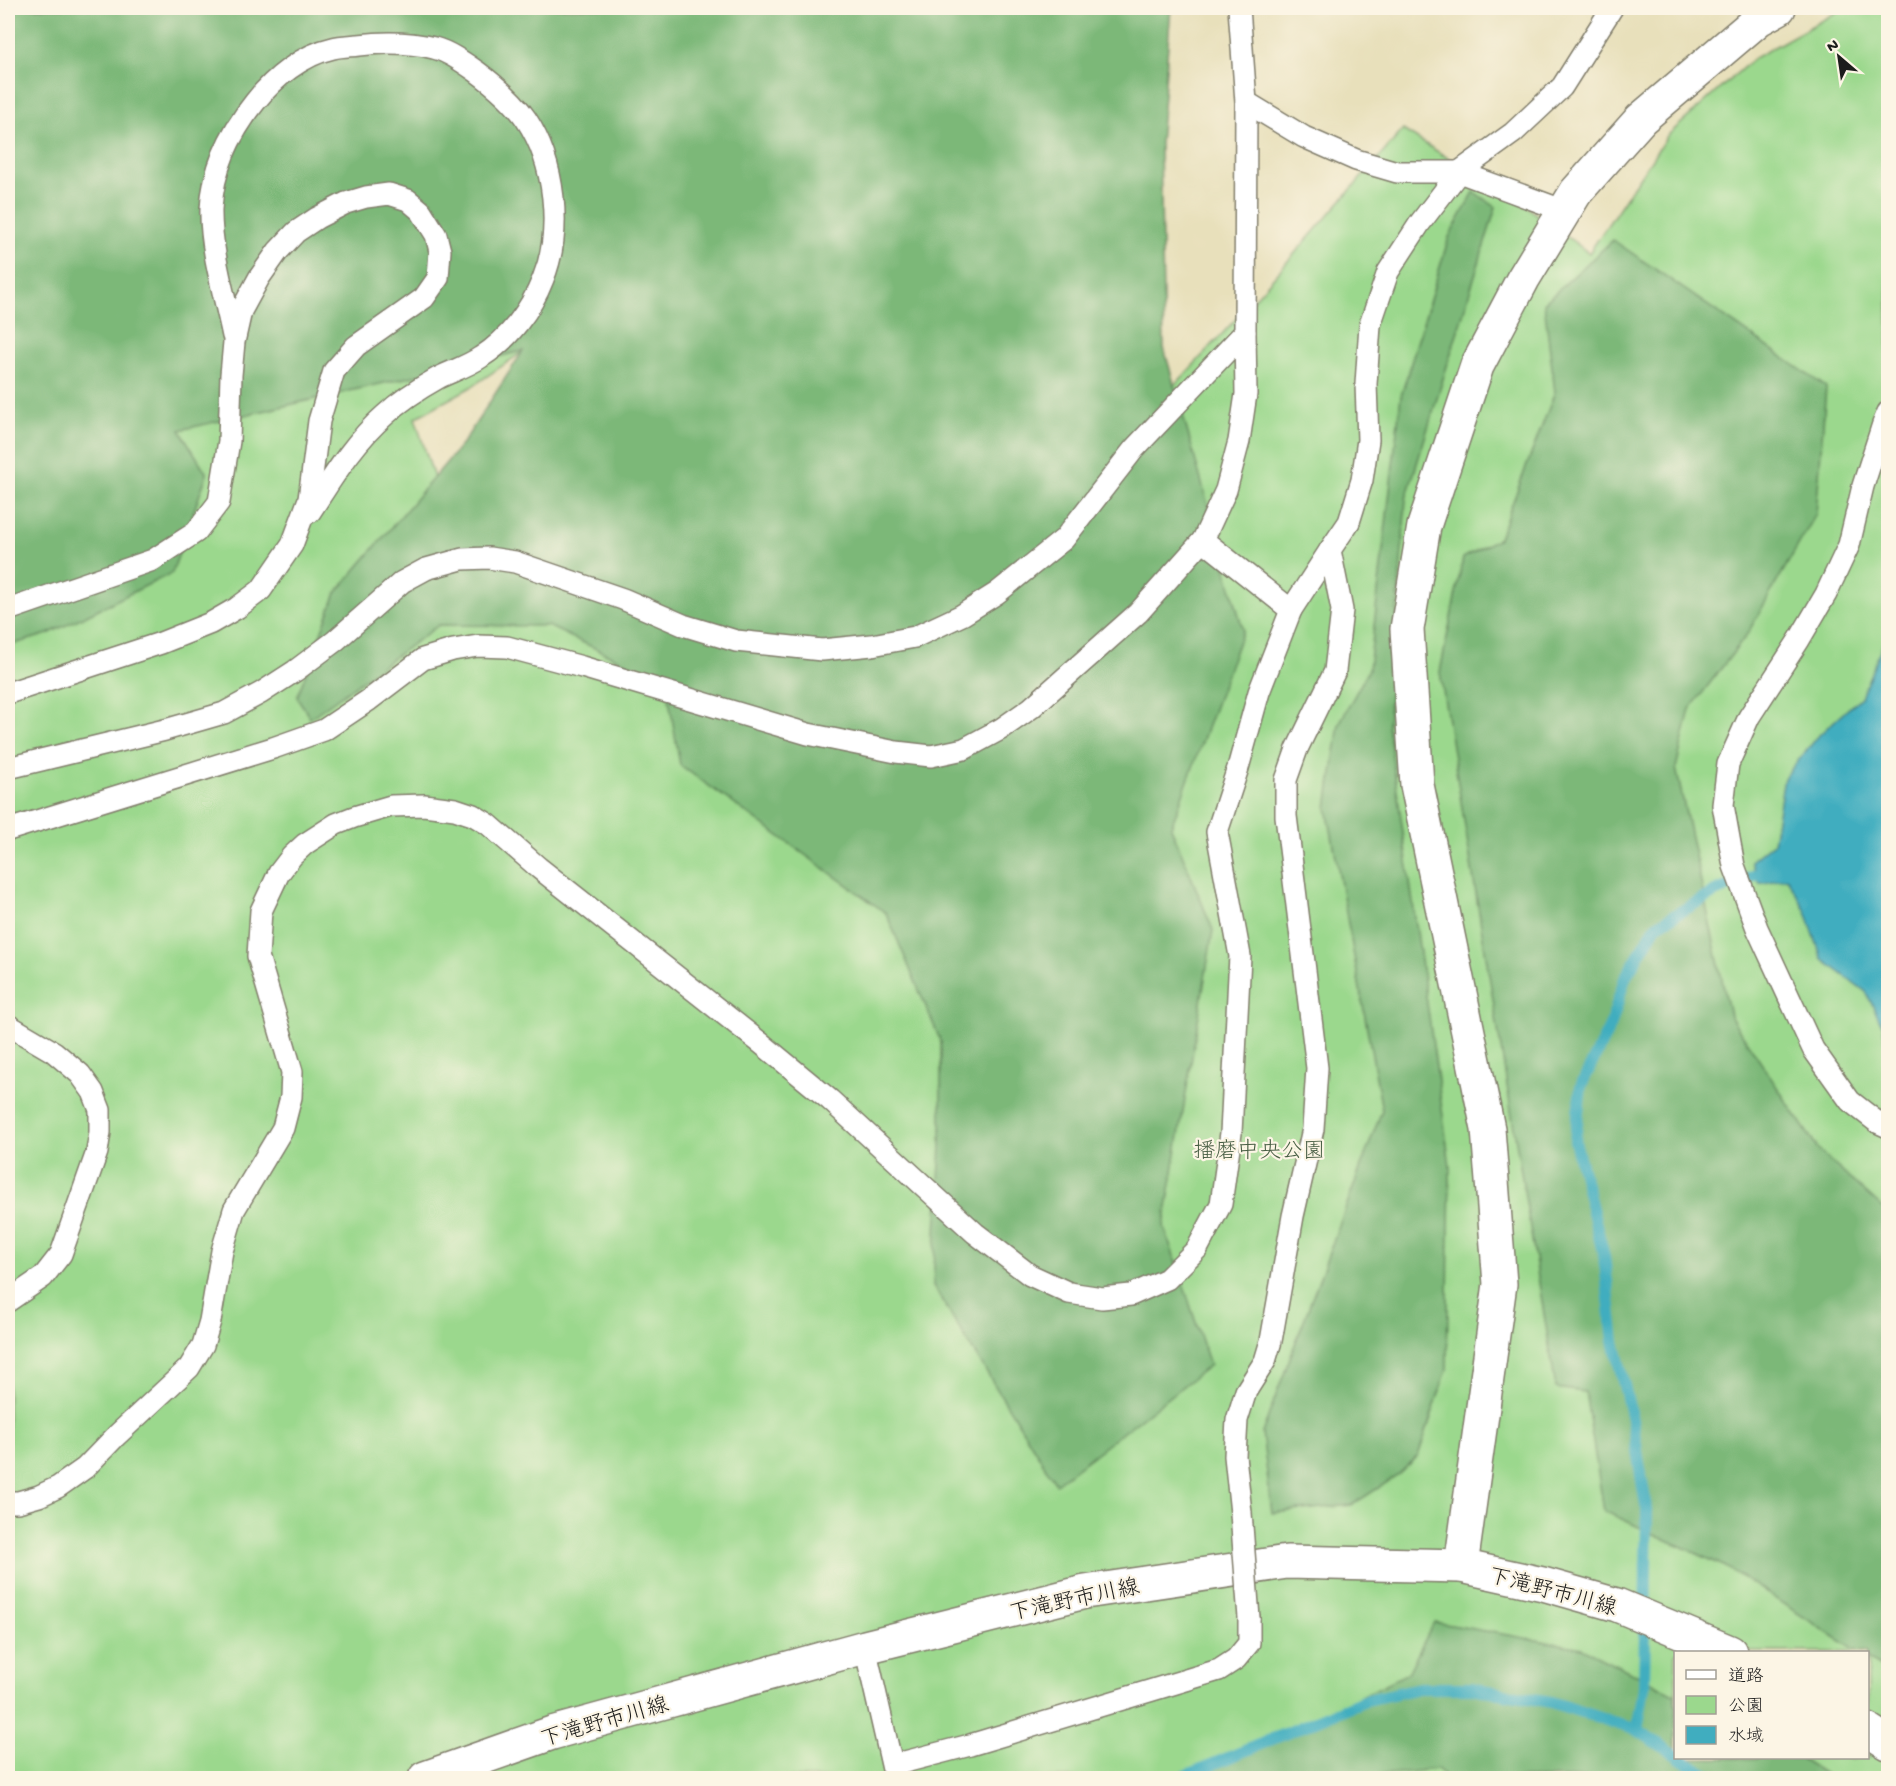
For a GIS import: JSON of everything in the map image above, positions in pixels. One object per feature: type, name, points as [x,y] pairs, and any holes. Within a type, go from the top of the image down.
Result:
[{"type":"street","points":[[1461,1566],[1500,1284],[1488,1129],[1417,785],[1407,629],[1424,526],[1477,366],[1522,279],[1576,192],[1641,119],[1759,19],[1779,8]]},
{"type":"street","name":"下滝野市川線","points":[[425,1779],[552,1733],[865,1647],[1085,1592],[1287,1562],[1461,1566],[1543,1584],[1617,1605],[1725,1651]]},
{"type":"street","points":[[1869,1731],[1888,1743]]},
{"type":"lane","points":[[8,830],[324,730],[423,660],[453,650],[478,646],[507,647],[808,734],[897,752],[931,756],[964,749],[1001,729],[1031,708],[1138,613],[1203,540],[1226,490],[1239,441],[1246,394],[1246,102],[1239,8]]},
{"type":"lane","points":[[8,1502],[18,1502],[39,1496],[58,1487],[85,1468],[189,1368],[203,1345],[210,1321],[222,1251],[234,1210],[283,1128],[291,1097],[292,1072],[258,956],[261,911],[279,873],[305,844],[336,824],[354,816],[391,806],[424,805],[455,809],[473,815],[488,824],[539,868],[821,1093],[975,1233],[1030,1275],[1069,1293],[1101,1298],[1131,1295],[1167,1279],[1197,1249],[1221,1204],[1231,1133],[1240,956],[1217,832],[1239,768],[1259,692],[1291,610],[1349,522],[1362,480],[1368,440],[1366,384],[1370,325],[1384,282],[1420,223],[1459,172],[1513,133],[1562,87],[1612,8]]},
{"type":"lane","points":[[234,342],[212,234],[216,174],[227,143],[245,114],[267,87],[298,62],[332,48],[403,42],[436,48],[461,61],[509,98],[527,120],[549,173],[553,197],[554,229],[551,254],[544,278],[519,322],[501,342],[480,358],[437,378],[385,414],[349,452],[298,529]]},
{"type":"lane","points":[[1246,102],[1304,137],[1356,160],[1397,172],[1459,172],[1565,211]]},
{"type":"lane","points":[[8,610],[153,560],[196,532],[219,502],[221,494],[229,441],[234,342],[241,311],[259,278],[284,244],[296,232],[346,203],[389,194],[408,200],[421,211],[436,235],[440,251],[438,278],[424,298],[356,346],[334,371],[319,421],[309,499],[292,545],[261,590],[237,608],[211,623],[161,643],[8,693]]},
{"type":"lane","points":[[8,768],[165,730],[224,713],[295,671],[335,641],[402,582],[426,569],[462,559],[489,558],[515,562],[623,599],[683,626],[736,641],[822,650],[872,645],[915,637],[962,615],[997,593],[1064,539],[1134,449],[1245,332]]},
{"type":"lane","points":[[1888,412],[1863,486],[1849,544],[1826,594],[1749,717],[1728,764],[1723,805],[1738,877],[1757,928],[1813,1049],[1850,1101],[1877,1122],[1888,1127]]},
{"type":"lane","points":[[1203,540],[1291,610]]},
{"type":"lane","points":[[865,1647],[894,1772],[970,1745],[1219,1671],[1236,1659],[1249,1643],[1249,1617],[1235,1456],[1237,1420],[1246,1391],[1265,1361],[1271,1341],[1293,1215],[1313,1129],[1317,1068],[1286,816],[1286,780],[1297,748],[1335,671],[1342,610],[1330,550]]},
{"type":"lane","points":[[8,1025],[54,1052],[80,1074],[93,1092],[100,1110],[100,1132],[97,1152],[61,1254],[43,1277],[8,1301]]},
{"type":"green space","points":[[8,8],[1171,8],[1160,144],[1164,348],[1243,630],[1171,827],[1213,930],[1164,1226],[1210,1365],[1056,1484],[933,1286],[941,1145],[941,1042],[886,913],[680,765],[666,682],[548,626],[439,625],[310,718],[297,697],[336,593],[463,443],[523,351],[180,430],[207,474],[172,573],[48,634],[8,646]]},
{"type":"green space","name":"播磨中央公園","points":[[1844,8],[1888,8],[1888,1778],[8,1778],[8,575],[190,323],[524,351],[471,387],[415,418],[454,541],[1126,436],[1232,324],[1403,130],[1527,207],[1589,253],[1667,136],[1754,58]]},
{"type":"green space","points":[[1474,192],[1496,207],[1406,499],[1388,726],[1450,1166],[1447,1369],[1418,1456],[1397,1476],[1352,1505],[1272,1513],[1262,1433],[1382,1110],[1327,808],[1339,724],[1369,669],[1401,396],[1449,237]]},
{"type":"green space","points":[[1613,240],[1826,387],[1816,514],[1746,636],[1690,709],[1676,768],[1730,1016],[1820,1152],[1888,1213],[1888,1667],[1885,1670],[1869,1660],[1869,1651],[1856,1651],[1726,1567],[1604,1511],[1585,1392],[1556,1388],[1440,672],[1463,558],[1499,538],[1555,392],[1544,303]]},
{"type":"green space","points":[[1434,1622],[1582,1648],[1674,1694],[1674,1759],[1802,1759],[1831,1778],[1446,1778],[1438,1769],[1380,1775],[1372,1778],[1196,1778],[1408,1673]]},
{"type":"water","points":[[1888,632],[1888,1058],[1883,1027],[1866,992],[1822,959],[1806,911],[1787,878],[1760,884],[1751,861],[1773,843],[1784,778],[1820,734],[1861,697]]},
{"type":"waterway","points":[[1637,1730],[1644,1688],[1647,1512],[1632,1420],[1614,1341],[1604,1256],[1575,1141],[1581,1086],[1611,1024],[1625,978],[1656,926],[1715,892],[1772,868]]},
{"type":"waterway","points":[[1180,1778],[1363,1701],[1419,1688],[1471,1688],[1551,1702],[1637,1730],[1674,1754]]},
{"type":"waterway","points":[[1682,1759],[1713,1778]]}]
